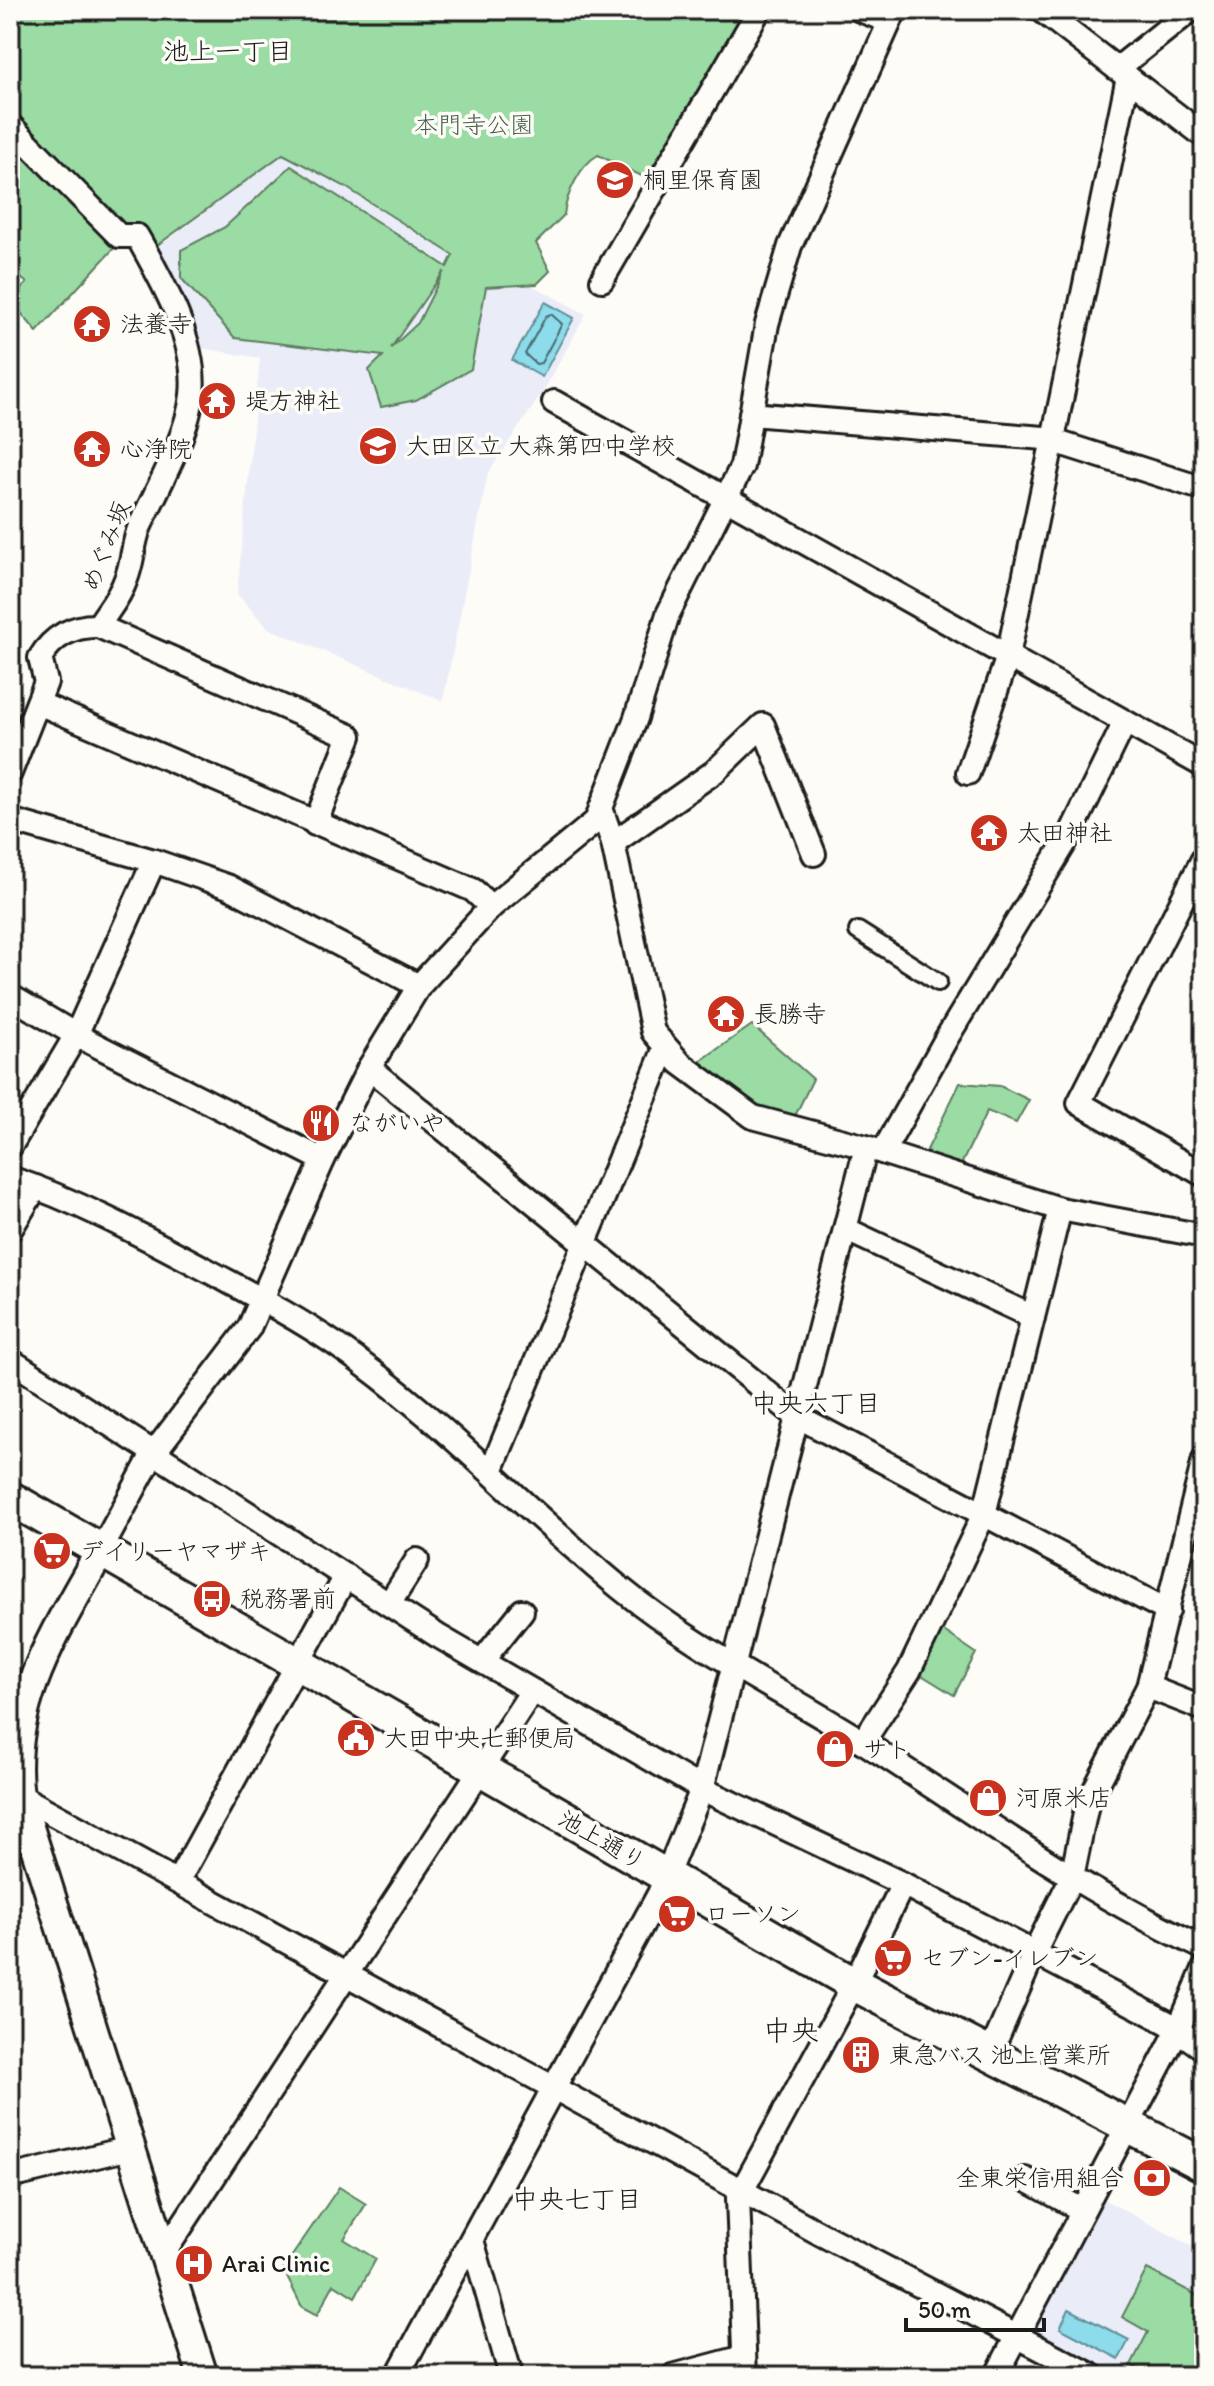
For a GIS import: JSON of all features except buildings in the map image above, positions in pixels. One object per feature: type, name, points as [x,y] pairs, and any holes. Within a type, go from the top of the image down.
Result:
[{"type":"main road","name":"池上通り","points":[[10,1498],[854,1984],[1204,2165]]},
{"type":"street","points":[[602,280],[759,10]]},
{"type":"street","points":[[203,2376],[17,1808],[15,1767],[19,1728],[32,1682],[153,1454],[249,1328],[264,1300],[323,1160],[369,1068],[419,986],[491,907],[596,821],[636,718],[668,614],[742,466],[767,324],[790,246],[891,16],[860,10]]},
{"type":"street","points":[[1041,10],[1204,136]]},
{"type":"street","points":[[968,773],[1008,656],[1053,441],[1122,73],[1191,10]]},
{"type":"street","name":"めぐみ坂","points":[[10,125],[119,236],[137,236],[174,313],[192,364],[192,396],[138,530],[127,578],[115,603],[98,626]]},
{"type":"street","points":[[554,402],[1204,766]]},
{"type":"street","points":[[751,414],[1053,441],[1204,489]]},
{"type":"street","points":[[10,773],[46,682],[40,658],[49,641],[84,626],[98,626],[350,736],[315,824]]},
{"type":"street","points":[[38,703],[473,890],[491,907]]},
{"type":"street","points":[[397,2376],[667,1878],[702,1789],[845,1229],[874,1150],[946,1039],[1072,831],[1125,722]]},
{"type":"street","points":[[613,843],[714,772],[763,725],[814,854]]},
{"type":"street","points":[[601,808],[613,843],[653,1032],[665,1048],[753,1117],[874,1150],[1060,1209],[1204,1236]]},
{"type":"street","points":[[10,820],[154,861],[229,887],[419,986]]},
{"type":"street","points":[[1204,857],[1079,1103],[1204,1175]]},
{"type":"street","points":[[10,1147],[76,1035],[154,861]]},
{"type":"street","points":[[858,931],[938,982]]},
{"type":"street","points":[[10,996],[76,1035],[323,1160]]},
{"type":"street","points":[[491,1471],[582,1243],[665,1048]]},
{"type":"street","points":[[369,1068],[799,1417],[1168,1611]]},
{"type":"street","points":[[10,1178],[114,1220],[264,1300],[336,1345],[491,1471],[618,1586],[678,1632],[863,1742],[1072,1877],[1157,1927],[1204,1948]]},
{"type":"street","points":[[10,1230],[36,1187]]},
{"type":"street","points":[[863,1742],[909,1671],[984,1514],[1060,1209]]},
{"type":"street","points":[[845,1229],[1033,1317]]},
{"type":"street","points":[[10,1360],[389,1604],[532,1691],[702,1789],[903,1884],[1178,2030],[1204,2049]]},
{"type":"street","points":[[990,2054],[1034,1953],[1072,1877],[1087,1804],[1148,1687],[1199,1500],[1204,1459]]},
{"type":"street","points":[[389,1604],[417,1560]]},
{"type":"street","points":[[178,1881],[346,1576]]},
{"type":"street","points":[[482,1661],[522,1611]]},
{"type":"street","points":[[1148,1687],[1204,1709]]},
{"type":"street","points":[[162,2256],[532,1691]]},
{"type":"street","points":[[17,1808],[178,1881],[821,2234],[1093,2376]]},
{"type":"street","points":[[673,2376],[744,2367],[738,2198],[854,1984],[903,1884]]},
{"type":"street","points":[[996,2376],[1178,2030],[1204,1969]]},
{"type":"street","points":[[10,2177],[130,2148]]},
{"type":"street","points":[[1025,2179],[1082,2210]]},
{"type":"street","points":[[472,2240],[511,2376]]},
{"type":"shaded area","name":"大田区立 大森第四中学校","points":[[283,154],[586,314],[543,392],[488,473],[443,701],[268,628],[237,594],[260,358],[194,347],[158,247]]},
{"type":"shaded area","points":[[1096,2195],[1197,2249],[1204,2239],[1204,2376],[1121,2376],[1036,2331],[1033,2323]]},
{"type":"green space","name":"本門寺公園","points":[[10,10],[749,10],[652,181],[598,155],[591,160],[575,181],[564,215],[536,243],[550,271],[537,284],[486,287],[471,369],[416,400],[381,407],[369,370],[383,356],[235,338],[181,278],[181,250],[225,227],[291,166],[447,267],[453,255],[344,186],[283,154],[152,249],[114,224],[10,114]],"holes":[[[444,271],[418,323],[391,348]]]},
{"type":"green space","points":[[10,136],[116,246],[37,332],[10,300],[27,283],[10,269]]},
{"type":"green space","points":[[752,1025],[813,1079],[793,1120],[754,1108],[696,1064]]},
{"type":"green space","points":[[960,1083],[1000,1086],[1029,1100],[1016,1123],[987,1111],[960,1167],[923,1158]]},
{"type":"green space","points":[[938,1627],[976,1653],[954,1695],[915,1671]]},
{"type":"green space","points":[[339,2187],[366,2204],[344,2239],[376,2259],[355,2297],[334,2284],[317,2315],[302,2307],[283,2269]]},
{"type":"green space","points":[[1147,2269],[1204,2299],[1204,2376],[1151,2376],[1131,2365],[1148,2332],[1122,2317]]},
{"type":"water","points":[[545,302],[574,318],[542,377],[512,360]]},
{"type":"water","points":[[1069,2309],[1129,2340],[1119,2359],[1060,2328]]},
{"type":"place","name":"桐里保育園","points":[[615,180]]},
{"type":"place","name":"法養寺","points":[[92,324]]},
{"type":"place","name":"堤方神社","points":[[217,401]]},
{"type":"place","name":"大田区立 大森第四中学校","points":[[378,446]]},
{"type":"place","name":"心浄院","points":[[92,449]]},
{"type":"place","name":"太田神社","points":[[989,833]]},
{"type":"place","name":"長勝寺","points":[[726,1014]]},
{"type":"place","name":"ながいや","points":[[321,1123]]},
{"type":"place","name":"デイリーヤマザキ","points":[[52,1551]]},
{"type":"place","name":"税務署前","points":[[212,1599]]},
{"type":"place","name":"大田中央七郵便局","points":[[356,1738]]},
{"type":"place","name":"サト","points":[[835,1749]]},
{"type":"place","name":"河原米店","points":[[988,1798]]},
{"type":"place","name":"ローソン","points":[[677,1914]]},
{"type":"place","name":"セブン-イレブン","points":[[893,1958]]},
{"type":"place","name":"東急バス 池上営業所","points":[[861,2055]]},
{"type":"place","name":"全東栄信用組合","points":[[1152,2178]]},
{"type":"place","name":"Arai Clinic","points":[[194,2264]]},
{"type":"district","name":"池上一丁目","points":[[228,51]]},
{"type":"district","name":"中央六丁目","points":[[816,1403]]},
{"type":"district","name":"中央","points":[[791,2030]]},
{"type":"district","name":"中央七丁目","points":[[577,2199]]}]
